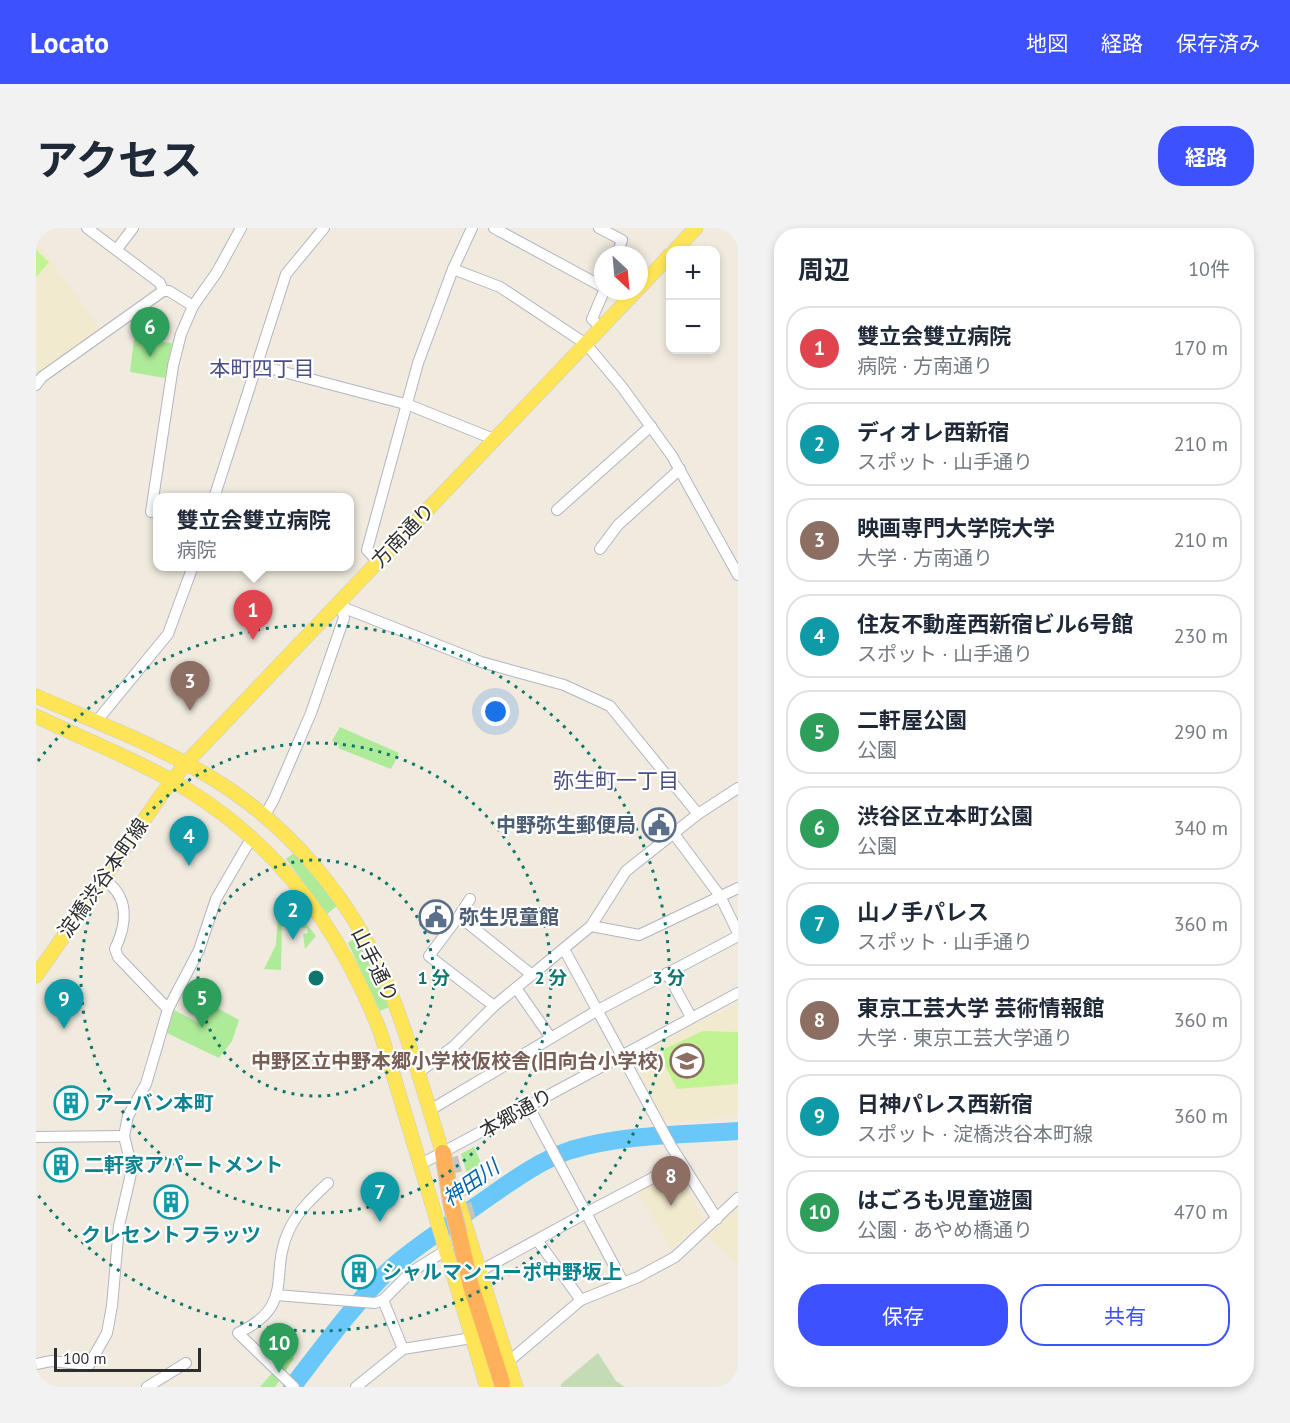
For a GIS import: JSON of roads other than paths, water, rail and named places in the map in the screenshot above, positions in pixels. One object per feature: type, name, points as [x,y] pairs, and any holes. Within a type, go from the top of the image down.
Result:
[{"type":"highway","points":[[443,1153],[455,1205],[455,1239],[502,1386]]},
{"type":"main road","points":[[679,246],[696,228]]},
{"type":"main road","points":[[648,278],[666,259]]},
{"type":"main road","name":"方南通り","points":[[171,781],[339,601],[496,440],[627,300]]},
{"type":"main road","name":"山手通り","points":[[36,696],[186,763],[235,793],[264,817],[315,867],[360,930],[392,996],[443,1153]]},
{"type":"main road","name":"山手通り","points":[[36,716],[191,792],[252,837],[307,897],[338,943],[358,981],[381,1034],[438,1218],[480,1272],[508,1362],[502,1386]]},
{"type":"main road","name":"淀橋渋谷本町線","points":[[36,976],[171,781]]},
{"type":"main road","name":"山手通り","points":[[455,1239],[472,1338],[502,1386]]},
{"type":"street","points":[[87,228],[160,283],[163,291]]},
{"type":"street","points":[[117,249],[133,228]]},
{"type":"street","points":[[154,493],[173,366],[181,334],[193,306],[217,272],[241,228]]},
{"type":"street","points":[[216,493],[286,274],[324,228]]},
{"type":"street","points":[[377,561],[367,550],[418,363],[453,269],[472,228]]},
{"type":"street","points":[[494,228],[594,284]]},
{"type":"street","points":[[599,228],[622,240],[620,246]]},
{"type":"street","points":[[453,269],[500,286],[586,344],[651,426],[680,469],[738,575]]},
{"type":"street","points":[[36,385],[42,377],[163,291],[169,291],[193,306]]},
{"type":"street","points":[[599,300],[592,319],[601,327]]},
{"type":"street","points":[[257,365],[408,405],[496,440]]},
{"type":"street","points":[[557,510],[651,426]]},
{"type":"street","points":[[600,549],[618,525],[680,469]]},
{"type":"street","points":[[151,512],[153,499]]},
{"type":"street","points":[[96,722],[168,634],[192,571]]},
{"type":"street","points":[[339,601],[347,609],[482,662],[564,685],[610,706],[698,814]]},
{"type":"street","points":[[264,817],[274,800],[326,671],[344,618],[339,601]]},
{"type":"street","points":[[418,1073],[454,1046],[494,1006],[591,926],[626,871],[698,814],[738,788]]},
{"type":"street","points":[[430,1110],[598,1010],[738,935],[720,896],[674,834]]},
{"type":"street","points":[[36,1364],[51,1361],[89,1365],[107,1333],[122,1210],[132,1169],[124,1136],[128,1116],[146,1084],[168,1009],[199,950],[216,899],[252,837]]},
{"type":"street","points":[[103,879],[112,885],[122,901],[125,916],[124,931],[115,949],[118,957],[168,1009]]},
{"type":"street","points":[[591,926],[639,935],[738,888]]},
{"type":"street","points":[[471,899],[429,956],[494,1006]]},
{"type":"street","points":[[459,916],[532,975]]},
{"type":"street","points":[[564,949],[671,1146],[717,1219]]},
{"type":"street","points":[[667,974],[691,1017]]},
{"type":"street","points":[[516,988],[551,1038]]},
{"type":"street","name":"本郷通り","points":[[421,1164],[738,993]]},
{"type":"street","points":[[529,1107],[623,1281]]},
{"type":"street","points":[[36,1137],[124,1136]]},
{"type":"street","points":[[480,1272],[681,1163]]},
{"type":"street","points":[[294,1387],[238,1333],[264,1318],[276,1295],[289,1230],[305,1205],[328,1183]]},
{"type":"street","points":[[508,1362],[581,1300],[623,1281],[638,1277],[675,1257],[738,1198]]},
{"type":"street","points":[[276,1295],[379,1301],[411,1272],[455,1239]]},
{"type":"street","points":[[537,1240],[581,1300]]},
{"type":"street","points":[[379,1301],[403,1349]]},
{"type":"street","points":[[356,1387],[403,1349],[472,1338]]},
{"type":"street","points":[[147,1387],[186,1363]]},
{"type":"waterway","name":"神田川","points":[[292,1387],[350,1313],[388,1271],[431,1237],[534,1167],[571,1150],[612,1141],[738,1131]]},
{"type":"tunnel","points":[[450,1158],[468,1220]]},
{"type":"place","name":"渋谷区立本町公園","points":[[150,357]]},
{"type":"place","name":"雙立会雙立病院","points":[[253,640]]},
{"type":"place","name":"映画専門大学院大学","points":[[190,711]]},
{"type":"place","name":"中野弥生郵便局","points":[[659,825]]},
{"type":"place","name":"住友不動産西新宿ビル6号館","points":[[189,866]]},
{"type":"place","name":"弥生児童館","points":[[436,917]]},
{"type":"place","name":"ディオレ西新宿","points":[[293,940]]},
{"type":"place","name":"二軒屋公園","points":[[202,1028]]},
{"type":"place","name":"日神パレス西新宿","points":[[64,1029]]},
{"type":"place","name":"中野区立中野本郷小学校仮校舎(旧向台小学校)","points":[[687,1061]]},
{"type":"place","name":"アーバン本町","points":[[71,1103]]},
{"type":"place","name":"二軒家アパートメント","points":[[61,1165]]},
{"type":"place","name":"クレセントフラッツ","points":[[171,1202]]},
{"type":"place","name":"東京工芸大学 芸術情報館","points":[[671,1206]]},
{"type":"place","name":"山ノ手パレス","points":[[380,1222]]},
{"type":"place","name":"シャルマンコーポ中野坂上","points":[[359,1272]]},
{"type":"place","name":"はごろも児童遊園","points":[[279,1373]]},
{"type":"district","name":"本町四丁目","points":[[262,369]]},
{"type":"district","name":"弥生町一丁目","points":[[616,781]]}]
